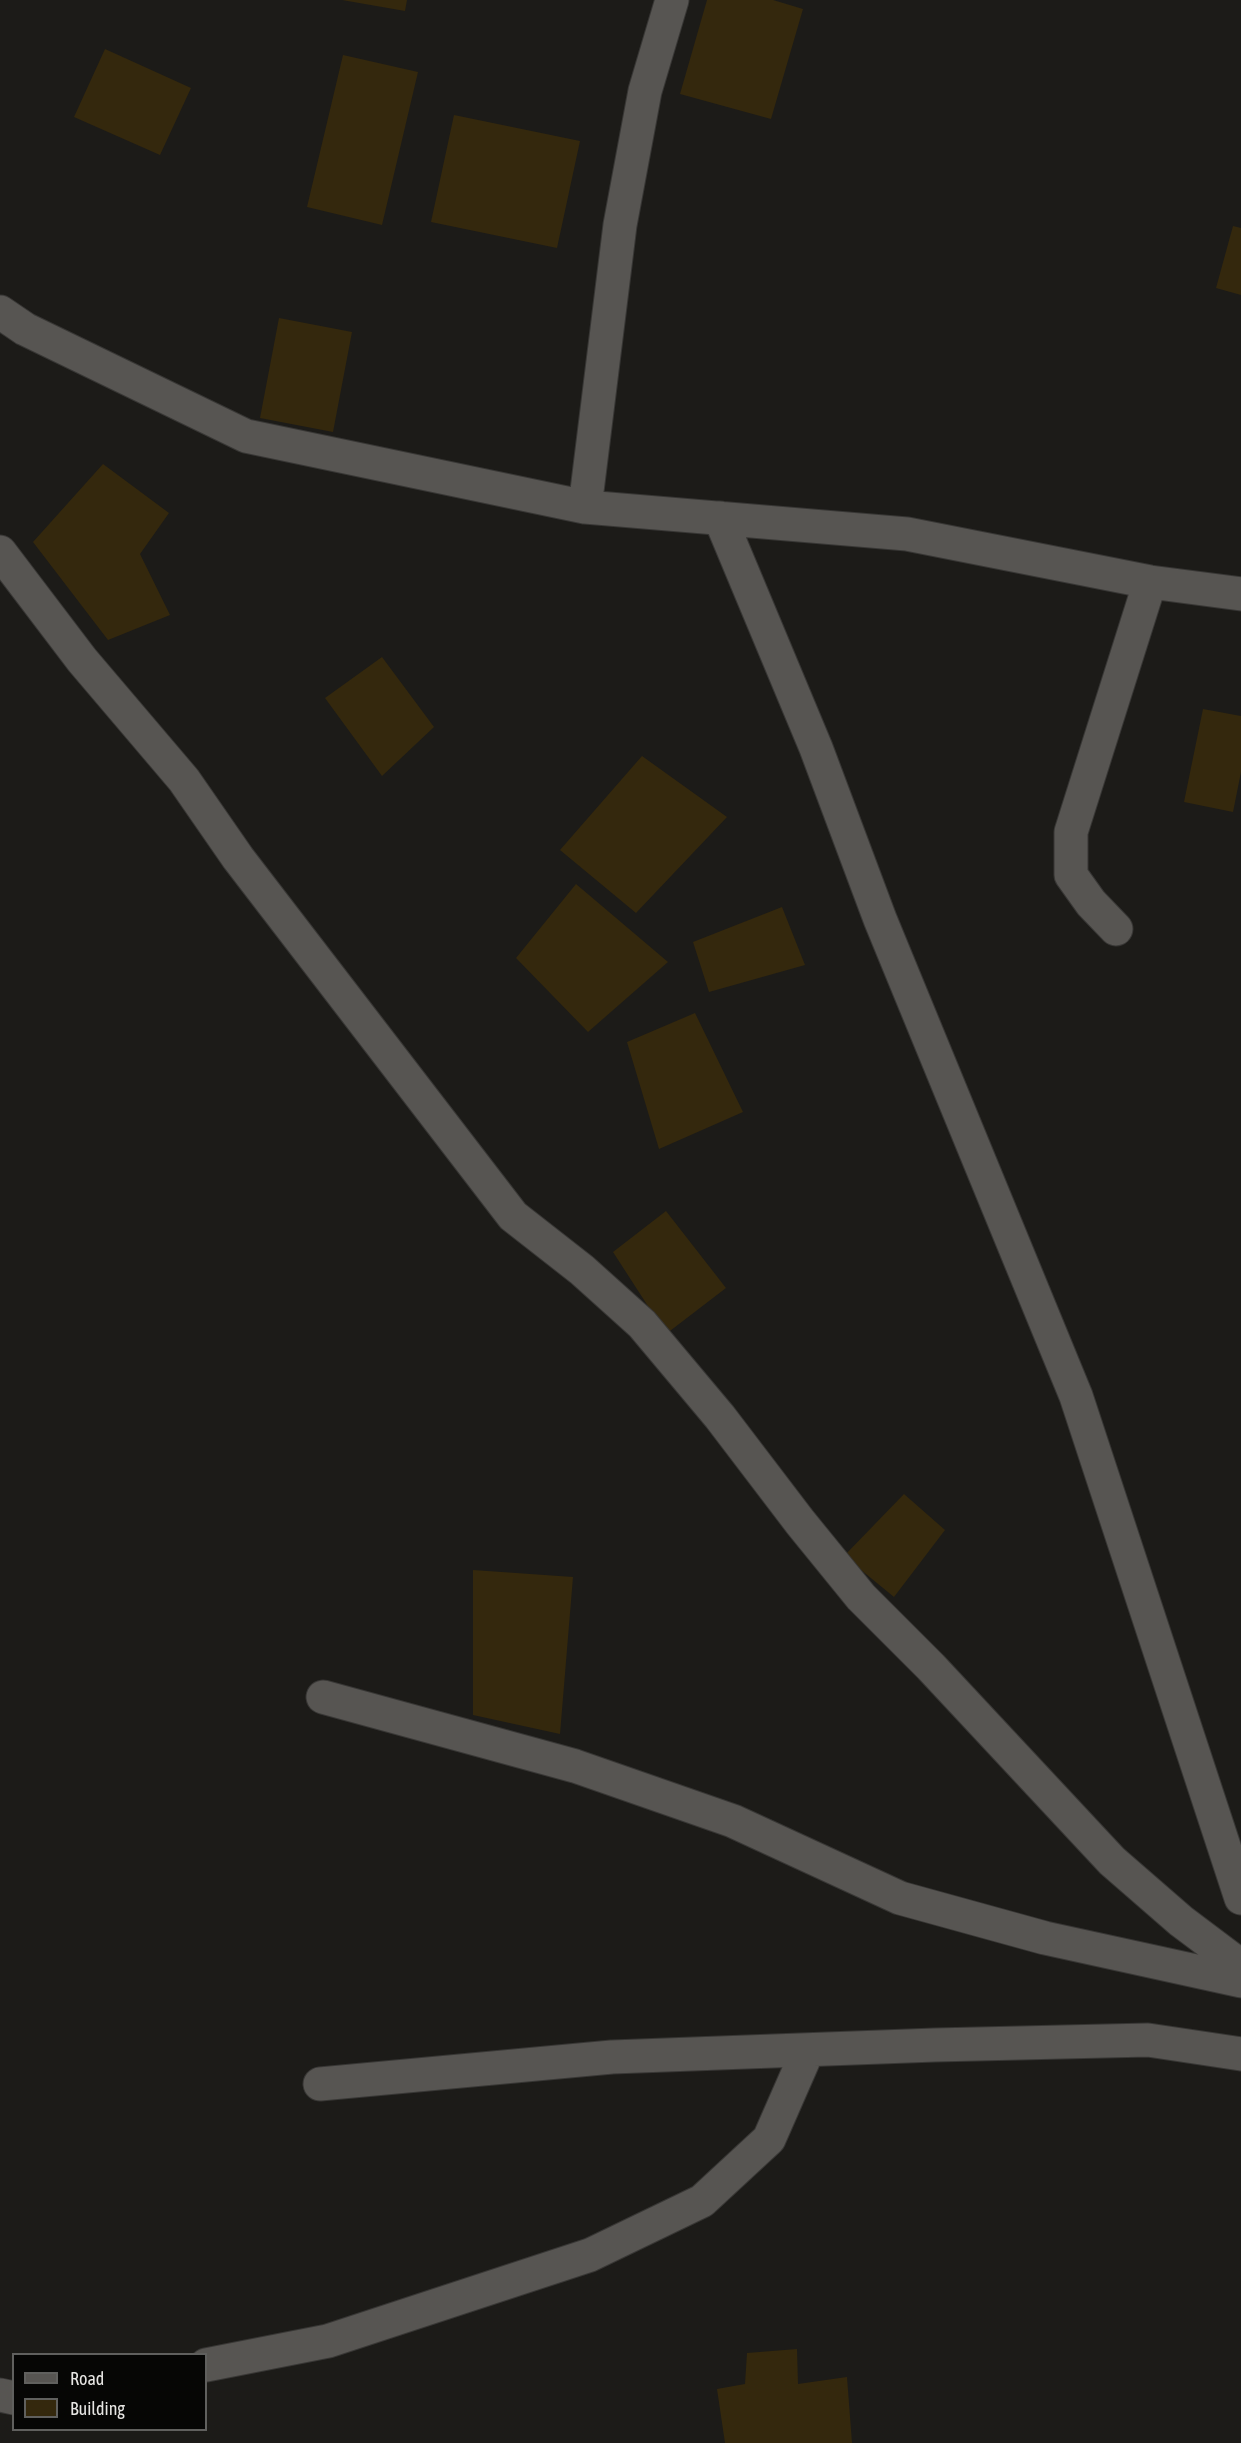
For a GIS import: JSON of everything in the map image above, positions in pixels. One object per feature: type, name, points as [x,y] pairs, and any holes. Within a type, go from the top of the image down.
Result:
[{"type":"street","points":[[585,507],[620,225],[645,91],[672,0]]},
{"type":"street","points":[[0,312],[25,329],[246,436],[585,507],[907,534],[1150,582],[1241,594]]},
{"type":"street","points":[[720,518],[816,747],[884,930],[1076,1396],[1241,1898]]},
{"type":"street","points":[[0,552],[82,660],[184,780],[238,858],[513,1216],[582,1270],[642,1324],[720,1417],[861,1597],[932,1666],[1112,1861],[1181,1922],[1241,1966]]},
{"type":"street","points":[[1116,929],[1091,903],[1071,875],[1071,832],[1150,582]]},
{"type":"street","points":[[323,1697],[575,1766],[733,1821],[900,1898],[1045,1938],[1241,1981]]},
{"type":"street","points":[[320,2084],[612,2057],[808,2050],[1148,2040],[1241,2054]]},
{"type":"street","points":[[207,2365],[328,2341],[590,2255],[702,2201],[769,2139],[808,2050]]},
{"type":"building","points":[[342,0],[407,0],[405,11]]},
{"type":"building","points":[[707,0],[773,0],[803,9],[771,119],[680,94]]},
{"type":"building","points":[[105,49],[191,88],[160,155],[74,117]]},
{"type":"building","points":[[343,55],[418,72],[382,225],[307,207]]},
{"type":"building","points":[[454,115],[580,141],[557,248],[431,222]]},
{"type":"building","points":[[1233,226],[1241,228],[1241,295],[1216,288]]},
{"type":"building","points":[[279,318],[352,332],[333,432],[260,418]]},
{"type":"building","points":[[103,464],[169,513],[140,554],[170,615],[108,640],[33,542]]},
{"type":"building","points":[[382,657],[434,727],[382,776],[325,698]]},
{"type":"building","points":[[1203,709],[1241,716],[1241,772],[1233,812],[1184,802]]},
{"type":"building","points":[[642,756],[727,817],[636,913],[560,850]]},
{"type":"building","points":[[576,884],[668,962],[588,1032],[516,958]]},
{"type":"building","points":[[782,907],[805,965],[709,992],[693,942]]},
{"type":"building","points":[[695,1013],[743,1112],[659,1149],[627,1042]]},
{"type":"building","points":[[666,1211],[726,1288],[666,1334],[613,1252]]},
{"type":"building","points":[[904,1494],[945,1530],[894,1597],[844,1556]]},
{"type":"building","points":[[473,1570],[573,1577],[560,1734],[473,1715]]},
{"type":"building","points":[[797,2349],[798,2384],[847,2377],[852,2443],[725,2443],[717,2389],[745,2384],[747,2353]]}]
